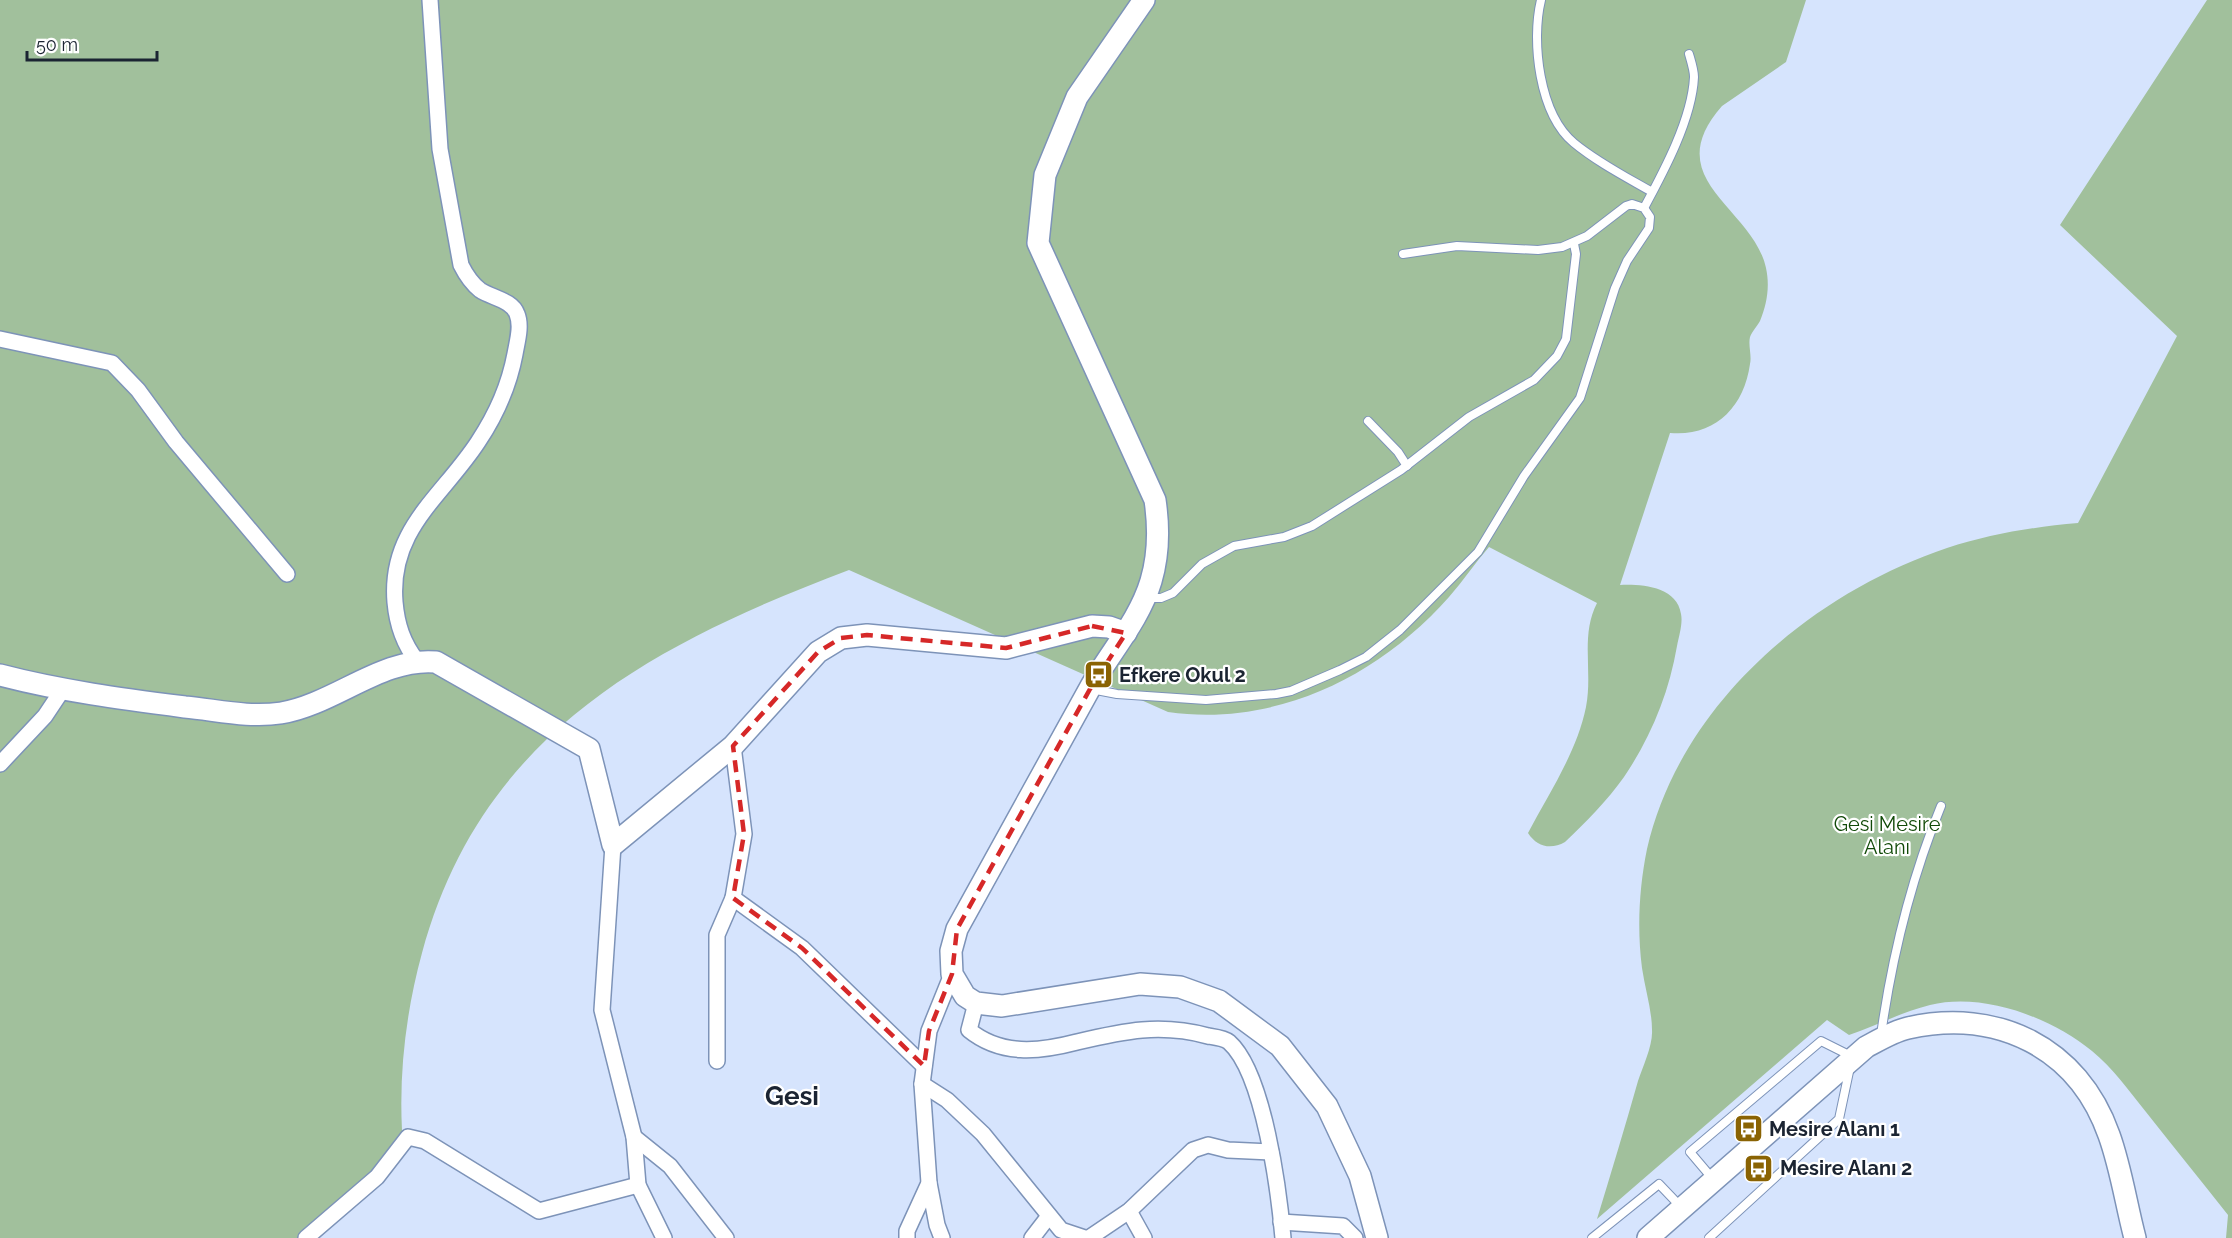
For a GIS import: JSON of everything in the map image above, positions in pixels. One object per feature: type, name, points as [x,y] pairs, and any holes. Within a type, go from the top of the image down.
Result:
[{"type":"street","points":[[417,661],[405,644],[396,610],[395,579],[400,549],[420,515],[465,460],[490,423],[512,369],[519,333],[518,316],[513,306],[481,290],[467,276],[461,265],[440,149],[430,0]]},
{"type":"street","points":[[942,1238],[937,1225],[929,1183],[922,1084],[929,1031],[952,974],[951,951],[957,929],[1090,689],[1126,633],[1145,598],[1156,561],[1158,536],[1155,500],[1038,243],[1045,175],[1077,97],[1144,0]]},
{"type":"street","points":[[0,339],[112,363],[138,390],[176,442],[252,529],[287,574]]},
{"type":"street","points":[[613,845],[733,747],[818,652],[841,638],[867,635],[1006,648],[1092,626],[1109,627],[1126,633]]},
{"type":"street","points":[[0,675],[63,689],[234,713],[265,714],[282,713],[329,699],[401,664],[417,661],[436,662],[589,749],[613,845],[602,1010],[634,1137],[638,1185],[664,1238]]},
{"type":"street","points":[[0,764],[45,716],[63,689]]},
{"type":"street","points":[[717,1061],[717,935],[733,898],[744,834],[733,747]]},
{"type":"street","points":[[733,898],[802,948],[924,1066]]},
{"type":"street","points":[[952,974],[965,996],[976,1003],[1002,1006],[1140,984],[1180,987],[1219,1001],[1280,1046],[1327,1106],[1360,1176],[1377,1238]]},
{"type":"street","points":[[976,1003],[969,1030],[983,1041],[1003,1049],[1053,1048],[1134,1029],[1188,1030],[1228,1041],[1245,1062],[1266,1128],[1283,1238]]},
{"type":"street","points":[[1648,1238],[1852,1057],[1906,1028],[1956,1021],[2002,1029],[2024,1036],[2053,1056],[2087,1091],[2109,1135],[2135,1238]]},
{"type":"street","points":[[922,1084],[947,1100],[983,1134],[1062,1230],[1087,1238],[1129,1211],[1193,1150],[1208,1146],[1228,1150],[1271,1152]]},
{"type":"street","points":[[306,1238],[377,1177],[408,1137],[425,1141],[538,1211],[638,1185]]},
{"type":"street","points":[[634,1137],[670,1166],[726,1238]]},
{"type":"street","points":[[907,1238],[907,1231],[929,1183]]},
{"type":"street","points":[[1129,1211],[1143,1238]]},
{"type":"street","points":[[1032,1238],[1049,1216]]},
{"type":"street","points":[[1281,1222],[1343,1226],[1354,1238]]},
{"type":"lane","points":[[1540,0],[1536,28],[1537,57],[1545,93],[1561,129],[1573,143],[1652,192]]},
{"type":"lane","points":[[1644,208],[1673,148],[1690,96],[1694,76],[1689,54]]},
{"type":"lane","points":[[1090,689],[1117,694],[1195,699],[1276,694],[1327,677],[1366,657],[1406,624],[1478,552],[1524,476],[1580,398],[1615,288],[1627,261],[1649,228],[1650,217],[1644,208],[1638,205],[1626,206],[1575,244],[1538,250],[1458,246],[1403,254]]},
{"type":"lane","points":[[1145,598],[1161,598],[1173,593],[1202,564],[1228,549],[1251,541],[1284,537],[1312,526],[1407,466],[1470,417],[1534,380],[1557,356],[1569,327],[1575,244]]},
{"type":"lane","points":[[1368,421],[1398,452],[1407,466]]},
{"type":"lane","points":[[1881,1040],[1886,1001],[1905,914],[1926,841],[1941,806]]},
{"type":"lane","points":[[1709,1238],[1839,1119],[1852,1057],[1821,1041],[1690,1152],[1713,1180]]},
{"type":"lane","points":[[1592,1238],[1659,1184],[1682,1208]]},
{"type":"highlighted area","points":[[1092,626],[1126,633],[1090,689],[957,929],[952,974],[929,1031],[924,1066],[802,948],[733,898],[744,834],[733,746],[818,652],[841,638],[867,635],[1006,648]]},
{"type":"green space","points":[[0,0],[1806,0],[1786,62],[1722,106],[1705,132],[1700,154],[1704,174],[1715,192],[1758,247],[1766,268],[1768,288],[1766,302],[1760,321],[1750,337],[1747,380],[1734,406],[1713,425],[1686,433],[1670,433],[1620,585],[1647,586],[1665,592],[1678,605],[1681,625],[1674,663],[1658,714],[1634,762],[1611,794],[1565,842],[1555,846],[1545,846],[1528,833],[1562,772],[1582,724],[1588,694],[1589,628],[1597,603],[1489,547],[1449,597],[1421,626],[1390,651],[1357,672],[1322,690],[1286,703],[1247,712],[1208,715],[1168,712],[849,570],[776,599],[707,631],[642,666],[583,708],[531,755],[486,811],[449,877],[422,953],[411,1003],[404,1054],[401,1105],[404,1156],[310,1238],[0,1238]]},
{"type":"green space","name":"Gesi Mesire Alanı","points":[[2207,0],[2232,0],[2232,1238],[2226,1238],[2228,1215],[2100,1058],[2075,1039],[2036,1018],[2015,1010],[1972,1002],[1930,1005],[1849,1035],[1827,1020],[1597,1219],[1651,1042],[1651,1015],[1640,953],[1640,909],[1647,849],[1664,797],[1689,748],[1720,703],[1758,662],[1801,625],[1847,594],[1896,568],[1947,548],[2012,532],[2078,523],[2177,336],[2060,225]]},
{"type":"place","name":"Efkere Okul 2","points":[[1098,675]]},
{"type":"place","name":"Mesire Alanı 1","points":[[1748,1129]]},
{"type":"place","name":"Mesire Alanı 2","points":[[1759,1168]]},
{"type":"district","name":"Gesi","points":[[792,1096]]}]
